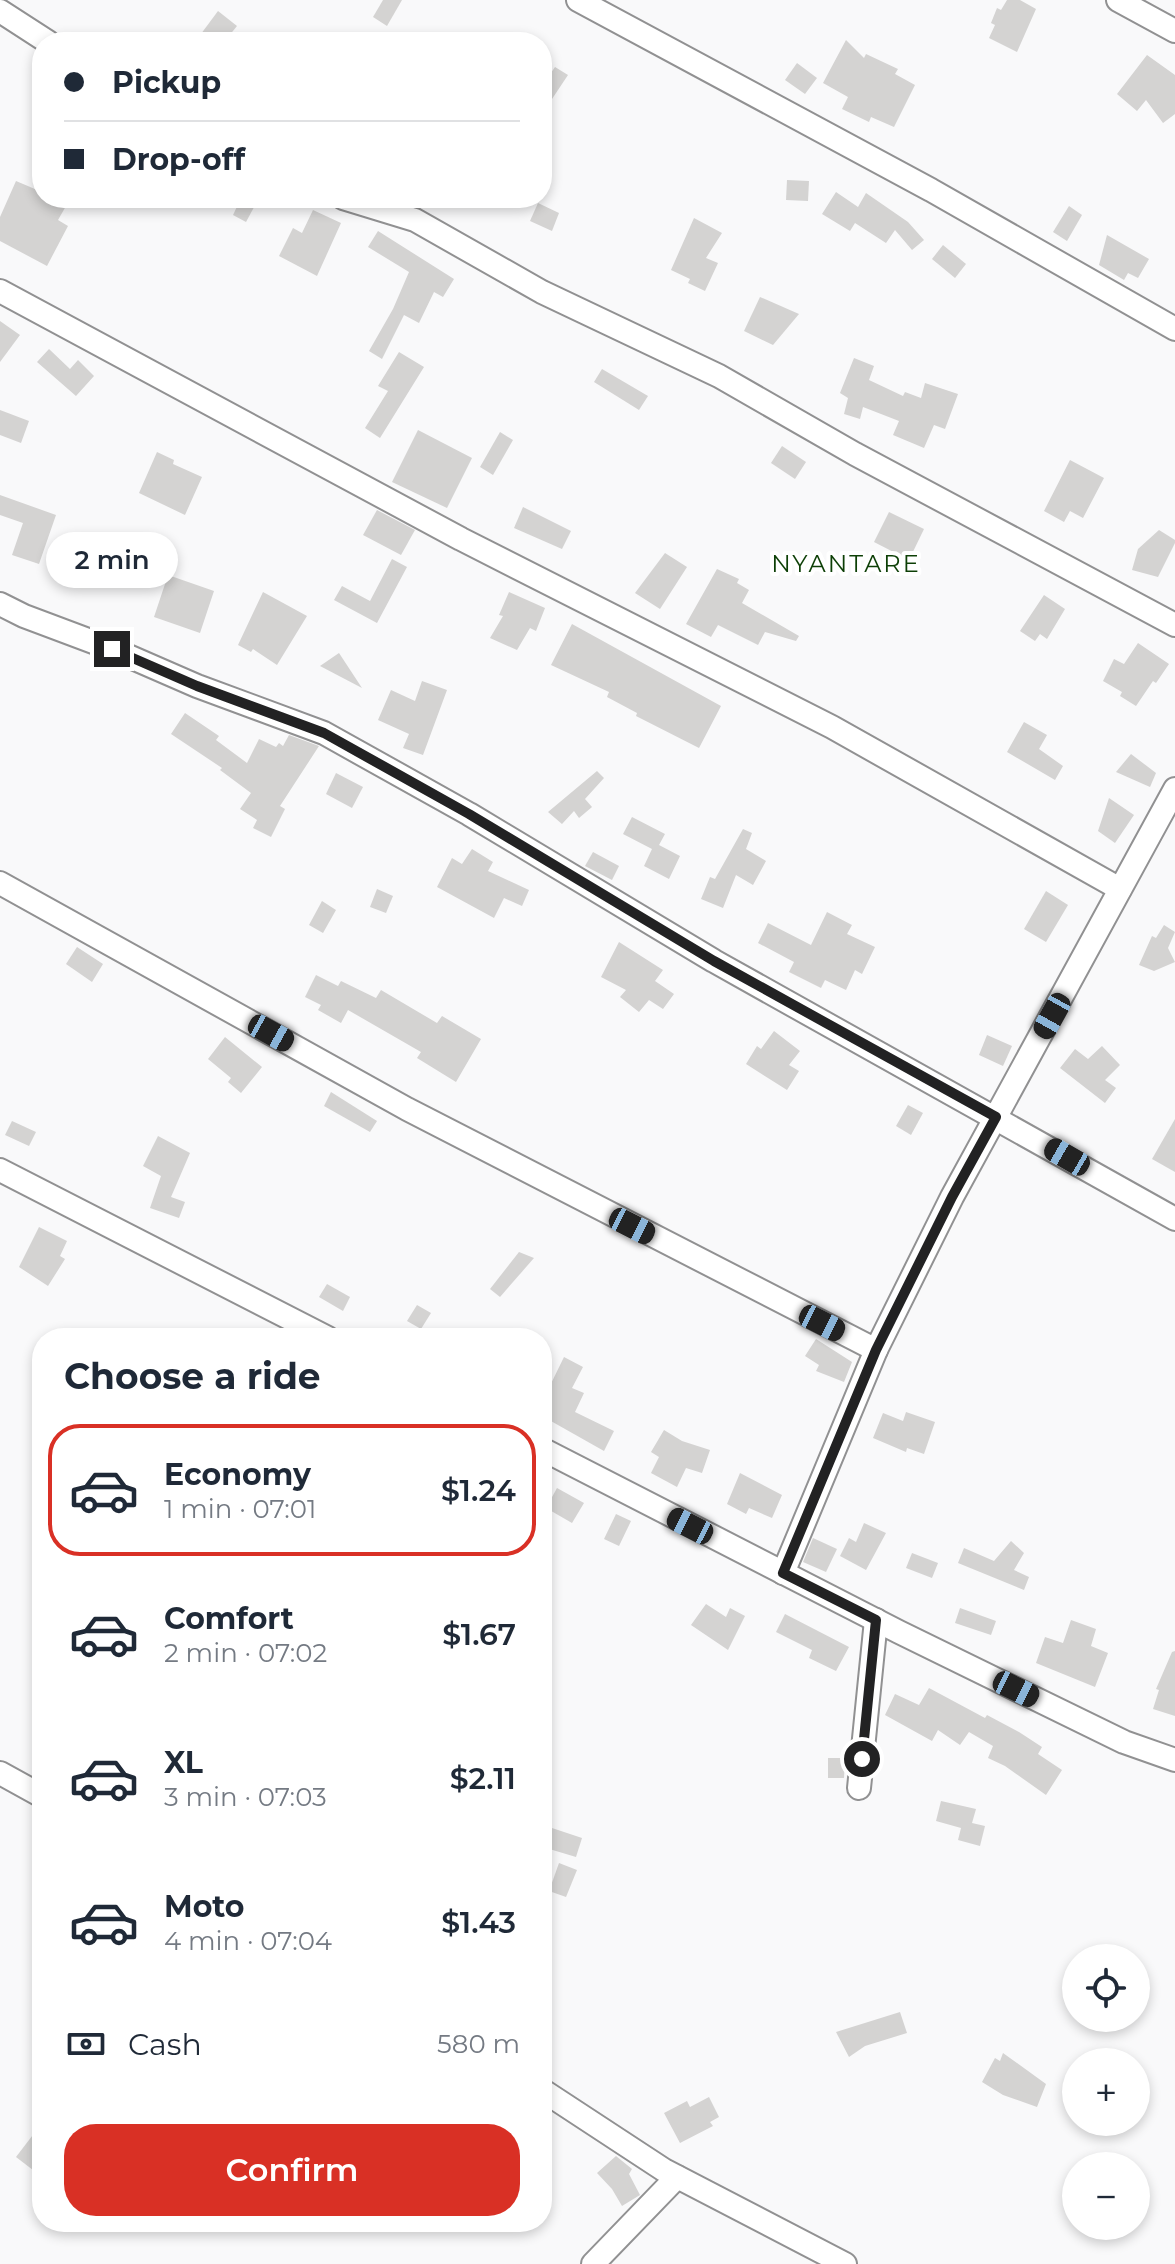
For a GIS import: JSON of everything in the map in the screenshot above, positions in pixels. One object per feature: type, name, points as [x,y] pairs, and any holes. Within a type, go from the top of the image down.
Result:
[{"type":"street","points":[[578,0],[931,190],[1175,329]]},
{"type":"street","points":[[1118,0],[1175,31]]},
{"type":"street","points":[[0,11],[33,32]]},
{"type":"street","points":[[376,208],[415,220],[542,292],[719,376],[855,454],[1175,625]]},
{"type":"street","points":[[0,291],[461,539],[832,727],[1120,889]]},
{"type":"street","points":[[0,604],[197,686],[324,733],[469,814],[714,961],[1175,1219]]},
{"type":"street","points":[[783,1573],[876,1350],[952,1197],[1175,789]]},
{"type":"street","points":[[0,883],[407,1109],[876,1350]]},
{"type":"street","points":[[0,1170],[308,1328]]},
{"type":"street","points":[[552,1454],[876,1620],[1124,1742],[1175,1760]]},
{"type":"street","points":[[859,1788],[876,1620]]},
{"type":"street","points":[[0,1773],[32,1791]]},
{"type":"street","points":[[552,2096],[677,2177],[845,2264]]},
{"type":"street","points":[[593,2264],[677,2177]]},
{"type":"building","points":[[383,0],[402,0],[387,26],[373,17]]},
{"type":"building","points":[[1007,0],[1020,0],[1036,9],[1017,52],[989,38],[995,25],[991,23],[997,8],[1001,10]]},
{"type":"building","points":[[218,11],[237,26],[232,32],[202,32]]},
{"type":"building","points":[[846,40],[864,58],[866,54],[898,69],[895,74],[915,85],[894,127],[871,117],[869,122],[842,109],[848,97],[823,83]]},
{"type":"building","points":[[1147,55],[1175,75],[1175,114],[1163,123],[1146,100],[1137,111],[1117,94]]},
{"type":"building","points":[[797,63],[817,78],[805,94],[785,80]]},
{"type":"building","points":[[555,67],[568,75],[552,99],[552,71]]},
{"type":"building","points":[[787,180],[809,181],[808,201],[786,200]]},
{"type":"building","points":[[16,181],[32,188],[32,208],[65,208],[58,220],[68,226],[47,266],[0,241],[0,217]]},
{"type":"building","points":[[836,192],[858,207],[866,193],[908,222],[924,240],[912,250],[895,230],[886,243],[855,223],[850,231],[822,214]]},
{"type":"building","points":[[1069,206],[1082,215],[1067,241],[1053,232]]},
{"type":"building","points":[[236,208],[254,208],[246,222],[233,215]]},
{"type":"building","points":[[536,208],[548,208],[559,213],[552,231],[530,221]]},
{"type":"building","points":[[313,210],[341,223],[317,276],[279,256],[293,228],[302,233]]},
{"type":"building","points":[[694,218],[722,233],[706,258],[718,263],[705,291],[671,270]]},
{"type":"building","points":[[378,231],[454,279],[443,297],[434,292],[419,323],[404,315],[382,359],[369,351],[393,309],[409,272],[368,247]]},
{"type":"building","points":[[1107,235],[1149,259],[1138,278],[1128,273],[1124,280],[1099,265]]},
{"type":"building","points":[[943,245],[966,264],[955,278],[932,259]]},
{"type":"building","points":[[760,297],[799,314],[773,345],[744,331]]},
{"type":"building","points":[[0,321],[20,335],[0,362]]},
{"type":"building","points":[[49,349],[70,369],[78,360],[94,376],[76,396],[37,362]]},
{"type":"building","points":[[399,352],[424,367],[380,438],[365,428],[388,391],[378,386]]},
{"type":"building","points":[[854,358],[874,366],[869,380],[903,396],[905,392],[921,398],[925,383],[958,394],[945,429],[934,425],[924,448],[893,435],[899,421],[863,407],[860,419],[844,414],[848,398],[840,393]]},
{"type":"building","points":[[602,369],[648,396],[639,410],[594,382]]},
{"type":"building","points":[[0,410],[29,421],[21,443],[0,435]]},
{"type":"building","points":[[418,430],[472,458],[447,508],[392,482]]},
{"type":"building","points":[[500,432],[513,440],[493,475],[480,467]]},
{"type":"building","points":[[782,446],[806,462],[795,479],[771,463]]},
{"type":"building","points":[[157,452],[174,460],[173,464],[202,477],[185,515],[139,493]]},
{"type":"building","points":[[1070,460],[1104,478],[1083,518],[1070,511],[1064,522],[1044,511]]},
{"type":"building","points":[[0,495],[56,515],[39,564],[12,555],[23,523],[0,515]]},
{"type":"building","points":[[523,507],[571,531],[562,549],[514,528]]},
{"type":"building","points":[[377,510],[415,530],[401,555],[363,535]]},
{"type":"building","points":[[889,512],[924,529],[909,560],[874,542]]},
{"type":"building","points":[[1159,530],[1175,543],[1158,577],[1132,570],[1138,549]]},
{"type":"building","points":[[665,553],[687,567],[660,609],[635,593]]},
{"type":"building","points":[[392,559],[407,567],[377,623],[334,600],[342,586],[370,601]]},
{"type":"building","points":[[717,569],[739,579],[737,583],[749,590],[742,603],[799,636],[796,641],[765,632],[758,645],[718,625],[711,637],[686,624]]},
{"type":"building","points":[[168,575],[214,591],[200,633],[154,617]]},
{"type":"building","points":[[263,592],[307,616],[277,665],[253,649],[251,652],[238,645]]},
{"type":"building","points":[[509,592],[545,608],[536,631],[530,628],[517,650],[490,638],[503,616],[499,615]]},
{"type":"building","points":[[1044,595],[1065,609],[1047,639],[1040,634],[1035,641],[1020,631]]},
{"type":"building","points":[[572,624],[721,706],[699,748],[636,716],[637,713],[607,697],[609,692],[551,665]]},
{"type":"building","points":[[1138,643],[1169,664],[1136,706],[1120,696],[1122,692],[1103,681],[1114,659],[1124,664]]},
{"type":"building","points":[[339,653],[362,688],[320,666]]},
{"type":"building","points":[[422,681],[447,690],[423,755],[403,748],[409,734],[378,720],[391,690],[415,701]]},
{"type":"building","points":[[185,713],[219,736],[216,740],[247,763],[259,739],[276,747],[279,743],[283,746],[289,735],[319,746],[280,806],[285,809],[271,837],[253,828],[257,820],[240,809],[251,793],[220,770],[222,768],[171,734]]},
{"type":"building","points":[[1024,722],[1047,735],[1039,749],[1063,766],[1055,780],[1007,752]]},
{"type":"building","points":[[1131,754],[1156,773],[1150,787],[1116,772]]},
{"type":"building","points":[[597,771],[604,778],[585,799],[592,807],[579,818],[574,811],[562,824],[548,812]]},
{"type":"building","points":[[336,773],[363,787],[352,808],[326,794]]},
{"type":"building","points":[[1109,798],[1134,815],[1115,843],[1098,831]]},
{"type":"building","points":[[632,817],[665,834],[659,845],[680,856],[669,879],[644,866],[652,849],[623,834]]},
{"type":"building","points":[[743,829],[752,833],[746,849],[766,861],[753,885],[736,875],[723,908],[701,899],[710,877],[715,879]]},
{"type":"building","points":[[472,849],[493,862],[488,871],[529,890],[522,906],[504,898],[494,918],[437,887],[452,858],[462,864]]},
{"type":"building","points":[[593,852],[619,866],[612,880],[585,866]]},
{"type":"building","points":[[377,889],[393,896],[386,913],[370,907]]},
{"type":"building","points":[[1046,891],[1068,905],[1046,942],[1024,929]]},
{"type":"building","points":[[322,901],[336,910],[323,933],[309,925]]},
{"type":"building","points":[[827,912],[852,925],[847,934],[875,947],[862,974],[855,970],[846,990],[825,980],[821,988],[789,972],[794,962],[758,943],[768,923],[811,945]]},
{"type":"building","points":[[1164,925],[1175,932],[1168,948],[1175,962],[1154,971],[1139,965],[1152,936],[1156,938]]},
{"type":"building","points":[[619,942],[663,970],[655,981],[674,994],[663,1009],[649,1000],[639,1012],[620,997],[626,990],[601,977]]},
{"type":"building","points":[[77,947],[103,964],[92,982],[66,964]]},
{"type":"building","points":[[316,975],[338,986],[341,981],[376,998],[381,990],[437,1023],[442,1016],[481,1039],[456,1082],[417,1058],[421,1052],[348,1010],[341,1023],[318,1010],[321,1005],[305,997]]},
{"type":"building","points":[[774,1031],[800,1051],[789,1065],[799,1071],[787,1090],[746,1064],[757,1046],[761,1049]]},
{"type":"building","points":[[987,1035],[1012,1046],[1003,1066],[979,1055]]},
{"type":"building","points":[[225,1037],[262,1067],[241,1093],[228,1082],[231,1078],[208,1059]]},
{"type":"building","points":[[1102,1046],[1120,1065],[1105,1080],[1116,1088],[1105,1103],[1060,1068],[1075,1049],[1088,1059]]},
{"type":"building","points":[[331,1092],[377,1121],[370,1132],[324,1106]]},
{"type":"building","points":[[908,1105],[923,1113],[911,1135],[896,1126]]},
{"type":"building","points":[[1175,1119],[1175,1172],[1152,1159]]},
{"type":"building","points":[[12,1121],[36,1132],[29,1146],[5,1135]]},
{"type":"building","points":[[158,1136],[190,1153],[171,1197],[185,1202],[179,1218],[150,1208],[161,1176],[143,1166]]},
{"type":"building","points":[[39,1227],[67,1241],[60,1256],[65,1259],[48,1286],[19,1267]]},
{"type":"building","points":[[519,1252],[534,1258],[500,1297],[490,1289]]},
{"type":"building","points":[[327,1284],[350,1297],[343,1311],[319,1297]]},
{"type":"building","points":[[417,1305],[431,1313],[422,1328],[407,1321]]},
{"type":"building","points":[[816,1339],[852,1362],[844,1382],[816,1371],[819,1365],[805,1356]]},
{"type":"building","points":[[564,1357],[583,1367],[572,1388],[584,1393],[575,1412],[614,1431],[604,1451],[552,1422],[552,1382]]},
{"type":"building","points":[[906,1412],[935,1422],[924,1454],[907,1448],[906,1452],[873,1438],[883,1413],[903,1421]]},
{"type":"building","points":[[664,1430],[682,1441],[710,1450],[702,1473],[686,1468],[677,1487],[651,1473],[659,1457],[651,1452]]},
{"type":"building","points":[[740,1473],[782,1495],[772,1518],[749,1508],[746,1514],[727,1504]]},
{"type":"building","points":[[557,1488],[584,1503],[572,1523],[552,1511],[552,1497]]},
{"type":"building","points":[[616,1514],[631,1521],[619,1546],[604,1539]]},
{"type":"building","points":[[864,1523],[886,1533],[866,1570],[840,1556],[849,1538],[856,1542]]},
{"type":"building","points":[[813,1538],[837,1549],[826,1572],[803,1562]]},
{"type":"building","points":[[1011,1541],[1024,1553],[1014,1570],[1029,1577],[1024,1590],[958,1563],[964,1548],[994,1561]]},
{"type":"building","points":[[912,1553],[938,1563],[932,1578],[906,1568]]},
{"type":"building","points":[[706,1604],[726,1617],[730,1608],[745,1616],[728,1650],[691,1625]]},
{"type":"building","points":[[960,1608],[996,1621],[991,1635],[955,1623]]},
{"type":"building","points":[[785,1614],[849,1647],[836,1671],[809,1658],[812,1650],[776,1632]]},
{"type":"building","points":[[1071,1620],[1096,1629],[1091,1646],[1108,1653],[1095,1687],[1036,1663],[1045,1637],[1063,1643]]},
{"type":"building","points":[[1175,1651],[1175,1716],[1153,1709],[1159,1690],[1156,1689]]},
{"type":"building","points":[[929,1688],[985,1718],[987,1715],[1042,1747],[1038,1754],[1062,1770],[1046,1795],[988,1758],[993,1746],[969,1732],[960,1745],[938,1730],[932,1741],[885,1715],[895,1694],[919,1705]]},
{"type":"building","points":[[828,1758],[845,1758],[844,1778],[828,1778]]},
{"type":"building","points":[[941,1801],[976,1809],[972,1823],[985,1826],[980,1846],[958,1840],[961,1828],[936,1821]]},
{"type":"building","points":[[552,1828],[582,1838],[576,1857],[552,1850]]},
{"type":"building","points":[[559,1863],[577,1870],[566,1897],[552,1892]]},
{"type":"building","points":[[900,2012],[907,2033],[865,2046],[849,2057],[836,2032]]},
{"type":"building","points":[[1003,2053],[1046,2084],[1037,2107],[1003,2095],[982,2082],[995,2058],[1000,2061]]},
{"type":"building","points":[[709,2097],[719,2117],[710,2122],[713,2126],[680,2143],[664,2113],[687,2101],[690,2107]]},
{"type":"building","points":[[32,2136],[32,2169],[16,2157]]},
{"type":"building","points":[[616,2156],[632,2169],[629,2174],[640,2195],[622,2206],[597,2173]]},
{"type":"district","name":"NYANTARE","points":[[846,563]]},
{"type":"route","points":[[112,649],[197,686],[324,733],[469,814],[714,961],[996,1117],[952,1197],[876,1350],[783,1573],[876,1620],[862,1759]]}]
